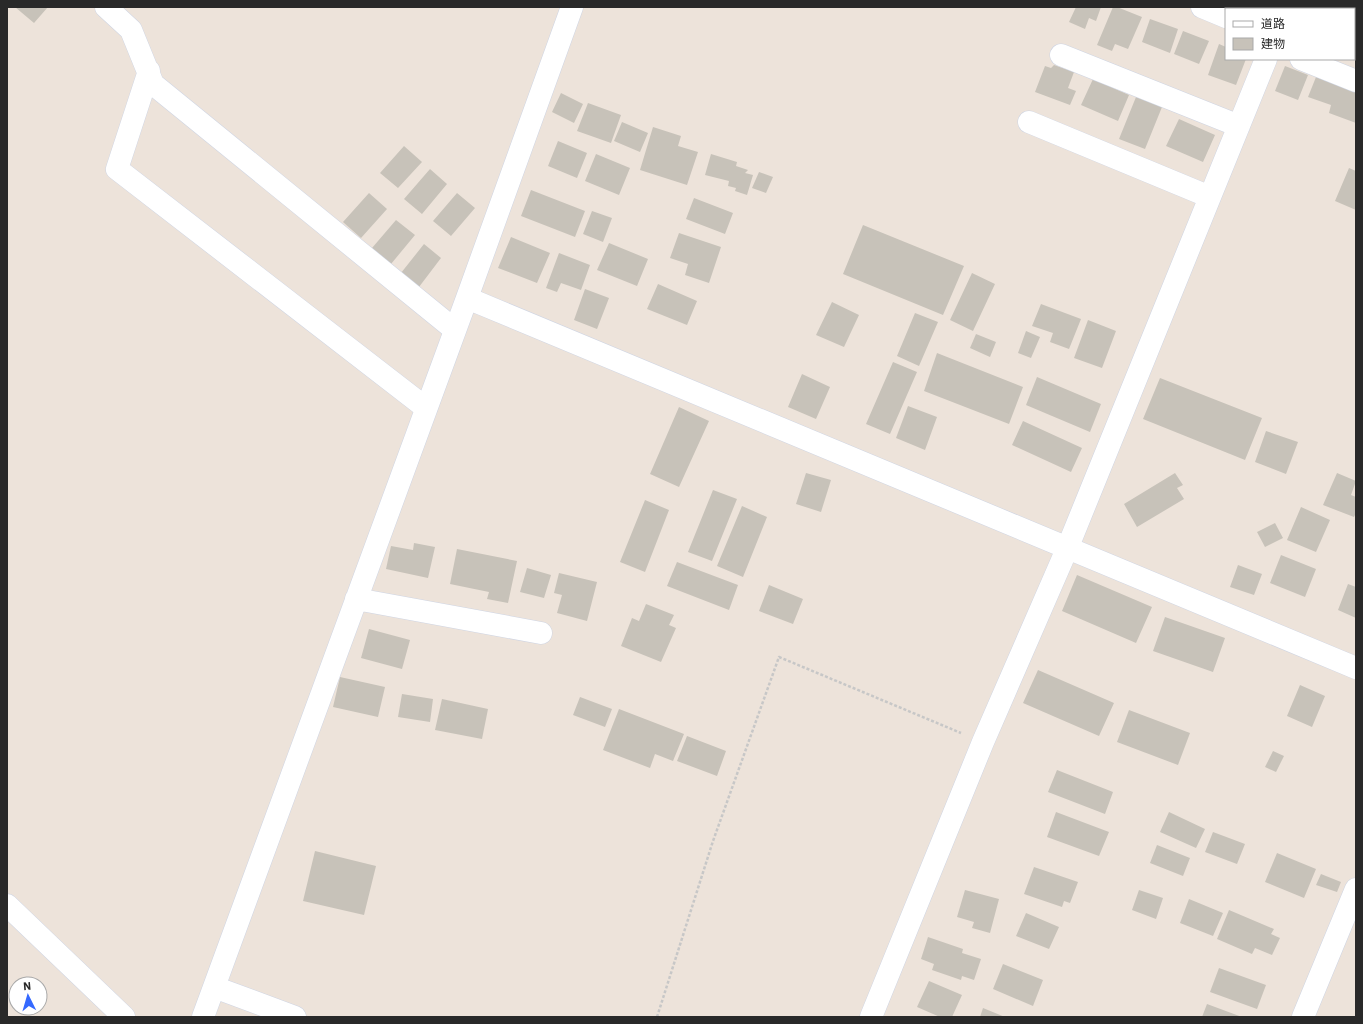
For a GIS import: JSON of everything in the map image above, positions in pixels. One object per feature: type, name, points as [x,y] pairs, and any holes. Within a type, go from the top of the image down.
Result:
[{"type":"street","points":[[106,7],[131,30],[153,84],[455,330]]},
{"type":"street","points":[[203,1017],[467,298],[572,7]]},
{"type":"street","points":[[1202,7],[1225,17]]},
{"type":"street","points":[[1061,55],[1239,126]]},
{"type":"street","points":[[872,1017],[984,742],[1066,549],[1266,60]]},
{"type":"street","points":[[1304,60],[1356,81]]},
{"type":"street","points":[[148,71],[117,169],[426,408]]},
{"type":"street","points":[[1029,122],[1210,197]]},
{"type":"street","points":[[467,298],[1066,549],[1356,668]]},
{"type":"street","points":[[356,599],[541,633]]},
{"type":"street","points":[[1303,1017],[1356,889]]},
{"type":"street","points":[[7,905],[124,1017]]},
{"type":"street","points":[[214,987],[295,1017]]},
{"type":"path","points":[[657,1017],[713,841],[780,657],[984,742]]},
{"type":"building","points":[[15,7],[48,7],[34,23]]},
{"type":"building","points":[[1076,7],[1101,7],[1096,21],[1089,18],[1085,29],[1069,22]]},
{"type":"building","points":[[1113,7],[1117,7],[1142,17],[1128,49],[1115,44],[1112,51],[1097,45]]},
{"type":"building","points":[[1337,7],[1339,8],[1308,8]]},
{"type":"building","points":[[1355,16],[1356,16],[1355,43]]},
{"type":"building","points":[[1150,19],[1178,29],[1170,53],[1142,42]]},
{"type":"building","points":[[1183,31],[1209,41],[1199,64],[1174,54]]},
{"type":"building","points":[[1219,44],[1225,47],[1225,60],[1246,60],[1236,85],[1208,75]]},
{"type":"building","points":[[1054,65],[1074,72],[1068,88],[1076,91],[1070,105],[1035,92],[1045,66],[1051,68]]},
{"type":"building","points":[[1285,66],[1308,75],[1298,100],[1275,91]]},
{"type":"building","points":[[1316,77],[1356,92],[1356,123],[1329,113],[1331,105],[1308,97]]},
{"type":"building","points":[[1093,79],[1129,95],[1118,121],[1081,105]]},
{"type":"building","points":[[561,93],[583,104],[574,123],[552,112]]},
{"type":"building","points":[[1136,97],[1162,107],[1145,149],[1119,139]]},
{"type":"building","points":[[588,103],[621,115],[611,143],[577,131]]},
{"type":"building","points":[[1179,119],[1215,135],[1203,162],[1166,146]]},
{"type":"building","points":[[622,122],[648,133],[640,152],[614,141]]},
{"type":"building","points":[[653,127],[681,136],[678,146],[698,152],[687,185],[640,170]]},
{"type":"building","points":[[558,141],[587,153],[577,178],[548,166]]},
{"type":"building","points":[[404,146],[422,162],[398,188],[380,173]]},
{"type":"building","points":[[596,154],[630,168],[619,195],[585,181]]},
{"type":"building","points":[[711,154],[737,162],[736,166],[748,170],[745,173],[753,175],[747,195],[735,191],[736,188],[728,186],[729,181],[705,175]]},
{"type":"building","points":[[1349,168],[1356,171],[1356,210],[1335,201]]},
{"type":"building","points":[[430,169],[447,184],[422,214],[404,199]]},
{"type":"building","points":[[759,172],[773,177],[766,193],[752,188]]},
{"type":"building","points":[[531,190],[585,211],[575,237],[521,216]]},
{"type":"building","points":[[369,193],[387,209],[361,238],[343,222]]},
{"type":"building","points":[[457,193],[475,208],[451,236],[433,221]]},
{"type":"building","points":[[694,198],[733,213],[725,234],[686,219]]},
{"type":"building","points":[[592,211],[612,218],[603,242],[583,234]]},
{"type":"building","points":[[396,220],[415,235],[391,264],[372,248]]},
{"type":"building","points":[[863,225],[964,266],[943,315],[843,274]]},
{"type":"building","points":[[679,233],[721,247],[709,283],[685,275],[688,264],[670,258]]},
{"type":"building","points":[[511,237],[550,253],[537,283],[498,268]]},
{"type":"building","points":[[609,243],[648,259],[637,286],[597,270]]},
{"type":"building","points":[[424,244],[441,258],[419,287],[401,273]]},
{"type":"building","points":[[559,253],[590,265],[581,290],[561,283],[557,292],[546,288]]},
{"type":"building","points":[[972,273],[995,284],[973,331],[950,320]]},
{"type":"building","points":[[658,284],[697,301],[687,325],[647,309]]},
{"type":"building","points":[[585,289],[609,298],[597,329],[574,320]]},
{"type":"building","points":[[832,302],[859,315],[844,347],[816,335]]},
{"type":"building","points":[[1041,304],[1081,319],[1069,349],[1050,342],[1053,333],[1032,326]]},
{"type":"building","points":[[915,313],[938,322],[919,366],[897,356]]},
{"type":"building","points":[[1088,320],[1116,331],[1102,368],[1074,358]]},
{"type":"building","points":[[1026,331],[1040,337],[1031,358],[1018,353]]},
{"type":"building","points":[[976,334],[996,342],[990,357],[970,348]]},
{"type":"building","points":[[937,353],[1023,387],[1009,424],[924,391]]},
{"type":"building","points":[[893,362],[917,372],[890,434],[866,424]]},
{"type":"building","points":[[802,374],[830,387],[816,419],[788,407]]},
{"type":"building","points":[[1037,377],[1101,404],[1090,432],[1026,405]]},
{"type":"building","points":[[1160,378],[1262,418],[1245,460],[1143,419]]},
{"type":"building","points":[[908,406],[937,417],[925,450],[896,438]]},
{"type":"building","points":[[679,407],[709,421],[679,487],[650,474]]},
{"type":"building","points":[[1023,421],[1082,448],[1071,472],[1012,445]]},
{"type":"building","points":[[1266,431],[1298,442],[1286,474],[1255,462]]},
{"type":"building","points":[[806,473],[831,480],[821,512],[796,504]]},
{"type":"building","points":[[1175,473],[1183,485],[1177,488],[1184,499],[1137,527],[1124,504]]},
{"type":"building","points":[[1337,473],[1356,481],[1351,495],[1356,497],[1356,513],[1354,517],[1323,505]]},
{"type":"building","points":[[713,490],[737,499],[712,561],[688,552]]},
{"type":"building","points":[[645,500],[669,510],[645,572],[620,562]]},
{"type":"building","points":[[742,506],[767,517],[743,577],[717,566]]},
{"type":"building","points":[[1301,507],[1330,520],[1316,552],[1287,540]]},
{"type":"building","points":[[1275,523],[1283,538],[1265,547],[1257,532]]},
{"type":"building","points":[[414,543],[435,547],[428,578],[386,569],[391,546],[413,550]]},
{"type":"building","points":[[457,549],[517,561],[508,603],[487,599],[489,592],[450,584]]},
{"type":"building","points":[[1281,555],[1316,569],[1305,597],[1270,583]]},
{"type":"building","points":[[677,562],[738,585],[729,610],[667,586]]},
{"type":"building","points":[[1238,565],[1262,574],[1254,595],[1230,587]]},
{"type":"building","points":[[527,568],[551,575],[544,598],[520,592]]},
{"type":"building","points":[[559,573],[597,582],[587,621],[557,613],[562,595],[554,593]]},
{"type":"building","points":[[1077,575],[1152,607],[1136,643],[1062,611]]},
{"type":"building","points":[[1348,584],[1356,587],[1356,618],[1338,610]]},
{"type":"building","points":[[769,585],[803,599],[793,624],[759,611]]},
{"type":"building","points":[[646,604],[674,615],[669,625],[676,628],[661,662],[621,646],[632,618],[639,621]]},
{"type":"building","points":[[1165,617],[1225,638],[1213,672],[1153,651]]},
{"type":"building","points":[[369,629],[410,640],[402,669],[361,658]]},
{"type":"building","points":[[1038,670],[1114,703],[1099,736],[1023,703]]},
{"type":"building","points":[[340,677],[385,687],[378,717],[333,707]]},
{"type":"building","points":[[1300,685],[1325,696],[1312,727],[1287,716]]},
{"type":"building","points":[[402,694],[433,699],[430,722],[398,717]]},
{"type":"building","points":[[580,697],[612,709],[605,727],[573,715]]},
{"type":"building","points":[[442,699],[488,709],[482,739],[435,730]]},
{"type":"building","points":[[619,709],[684,734],[673,761],[655,754],[650,768],[603,750]]},
{"type":"building","points":[[1129,710],[1190,733],[1178,765],[1117,742]]},
{"type":"building","points":[[687,736],[726,751],[717,776],[677,761]]},
{"type":"building","points":[[1273,751],[1284,756],[1276,772],[1265,767]]},
{"type":"building","points":[[1057,770],[1113,792],[1105,814],[1048,792]]},
{"type":"building","points":[[1056,812],[1109,832],[1099,856],[1047,837]]},
{"type":"building","points":[[1169,812],[1205,829],[1196,848],[1160,832]]},
{"type":"building","points":[[1213,832],[1245,844],[1237,864],[1205,852]]},
{"type":"building","points":[[1157,845],[1190,858],[1183,876],[1150,863]]},
{"type":"building","points":[[315,851],[376,866],[364,915],[303,901]]},
{"type":"building","points":[[1277,853],[1316,869],[1304,898],[1265,882]]},
{"type":"building","points":[[1034,867],[1078,882],[1070,903],[1064,901],[1062,907],[1024,894]]},
{"type":"building","points":[[1321,874],[1341,882],[1337,892],[1316,885]]},
{"type":"building","points":[[965,890],[999,899],[990,933],[972,928],[974,922],[957,917]]},
{"type":"building","points":[[1139,890],[1163,898],[1156,919],[1132,910]]},
{"type":"building","points":[[1189,899],[1223,913],[1213,936],[1180,923]]},
{"type":"building","points":[[1229,910],[1274,929],[1271,934],[1280,938],[1272,955],[1255,948],[1252,954],[1217,939]]},
{"type":"building","points":[[1026,913],[1059,927],[1049,949],[1016,936]]},
{"type":"building","points":[[928,937],[963,949],[962,953],[981,959],[974,980],[962,976],[961,980],[932,970],[934,964],[921,959]]},
{"type":"building","points":[[1003,964],[1043,980],[1033,1006],[993,989]]},
{"type":"building","points":[[1219,968],[1266,985],[1257,1009],[1210,992]]},
{"type":"building","points":[[929,981],[962,995],[952,1017],[940,1017],[917,1007]]},
{"type":"building","points":[[1207,1004],[1242,1017],[1202,1017]]},
{"type":"building","points":[[983,1008],[1005,1017],[980,1017]]}]
